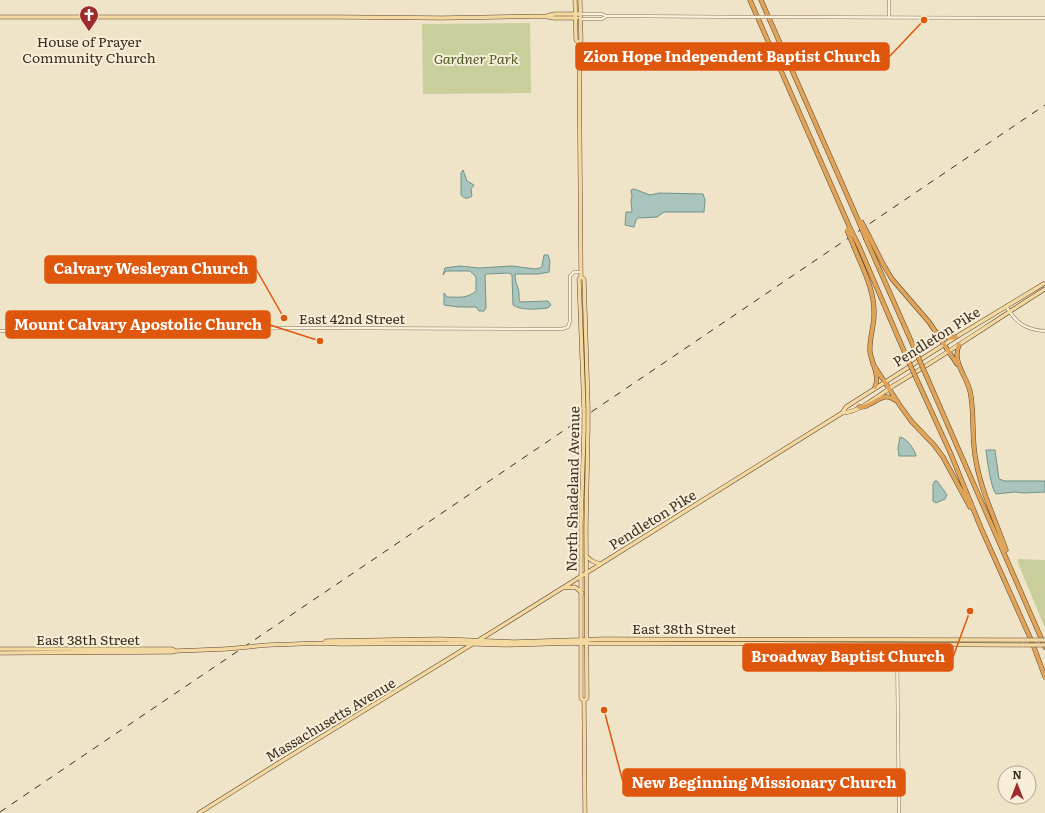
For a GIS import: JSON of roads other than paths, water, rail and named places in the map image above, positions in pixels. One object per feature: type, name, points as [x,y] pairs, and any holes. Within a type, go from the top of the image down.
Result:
[{"type":"highway","points":[[750,0],[842,210],[856,246],[950,452],[981,528],[1030,638],[1045,677]]},
{"type":"highway","points":[[761,0],[843,186],[868,238],[916,352],[1045,646]]},
{"type":"highway","points":[[868,238],[892,279],[926,318],[962,371]]},
{"type":"highway","points":[[856,246],[871,288],[874,302],[874,322],[870,348],[877,379],[875,388]]},
{"type":"highway","points":[[936,332],[948,338],[956,337]]},
{"type":"highway","points":[[959,345],[956,358],[967,382],[971,397],[974,448],[978,471],[1013,572]]},
{"type":"highway","points":[[873,364],[908,417],[943,457],[981,528]]},
{"type":"highway","points":[[859,407],[867,406],[885,396],[893,398],[898,403]]},
{"type":"main road","name":"North Shadeland Avenue","points":[[576,0],[576,40],[579,43]]},
{"type":"main road","name":"North Shadeland Avenue","points":[[580,0],[581,276],[579,279],[579,300],[586,407],[587,698],[584,702]]},
{"type":"main road","points":[[0,17],[450,18],[547,16],[554,14],[580,16]]},
{"type":"main road","name":"Pendleton Pike","points":[[843,413],[846,407],[885,381],[1045,283]]},
{"type":"main road","name":"Pendleton Pike","points":[[473,644],[843,413],[850,412],[889,389],[1045,289]]},
{"type":"main road","name":"North Shadeland Avenue","points":[[585,813],[584,702],[581,698],[581,522],[586,429]]},
{"type":"main road","points":[[586,555],[592,561],[600,564]]},
{"type":"main road","points":[[561,588],[575,587],[582,593]]},
{"type":"main road","name":"East 38th Street","points":[[324,643],[326,641],[440,639],[514,642],[581,641],[586,643],[1045,646]]},
{"type":"main road","name":"East 38th Street","points":[[0,653],[119,654],[324,643],[505,645],[581,641],[586,639],[1045,640]]},
{"type":"main road","name":"Massachusetts Avenue","points":[[199,813],[473,644]]},
{"type":"main road","name":"East 38th Street","points":[[0,649],[172,649],[176,651]]},
{"type":"street","points":[[889,0],[889,17]]},
{"type":"street","points":[[580,16],[602,18],[607,16],[1045,18]]},
{"type":"street","name":"East 42nd Street","points":[[0,331],[311,328],[562,329],[568,327],[570,321],[570,276],[574,272],[581,272]]},
{"type":"street","points":[[1006,306],[1009,312],[1022,326],[1029,329],[1045,331]]},
{"type":"street","points":[[897,639],[899,813]]},
{"type":"water","points":[[463,170],[467,181],[474,185],[471,189],[472,196],[468,198],[461,195],[461,173]]},
{"type":"water","points":[[634,189],[650,195],[659,193],[703,194],[705,200],[704,212],[664,212],[657,217],[638,218],[634,227],[625,225],[626,212],[632,212],[631,190]]},
{"type":"water","points":[[544,255],[548,255],[550,261],[549,272],[538,274],[515,274],[515,278],[519,290],[520,302],[548,301],[551,305],[548,308],[525,309],[513,305],[512,275],[509,273],[486,274],[486,308],[484,311],[479,311],[476,307],[444,305],[444,293],[447,297],[462,297],[473,294],[476,291],[476,277],[470,271],[446,271],[443,275],[445,268],[460,266],[479,268],[512,266],[535,269],[542,266]]},
{"type":"water","points":[[900,437],[905,439],[910,444],[916,456],[899,456],[898,448]]},
{"type":"water","points":[[986,450],[995,450],[999,479],[1005,481],[1045,481],[1045,492],[1015,492],[996,494],[988,467]]},
{"type":"water","points":[[937,481],[947,495],[945,499],[936,503],[933,501],[933,484]]},
{"type":"railway","points":[[0,812],[1045,105]]},
{"type":"place","name":"Zion Hope Independent Baptist Church","points":[[924,20]]},
{"type":"place","name":"House of Prayer Community Church","points":[[89,32]]},
{"type":"place","name":"Calvary Wesleyan Church","points":[[284,318]]},
{"type":"place","name":"Mount Calvary Apostolic Church","points":[[320,341]]},
{"type":"place","name":"Broadway Baptist Church","points":[[970,611]]},
{"type":"place","name":"New Beginning Missionary Church","points":[[604,710]]},
{"type":"park label","name":"Gardner Park","points":[[476,58]]}]
